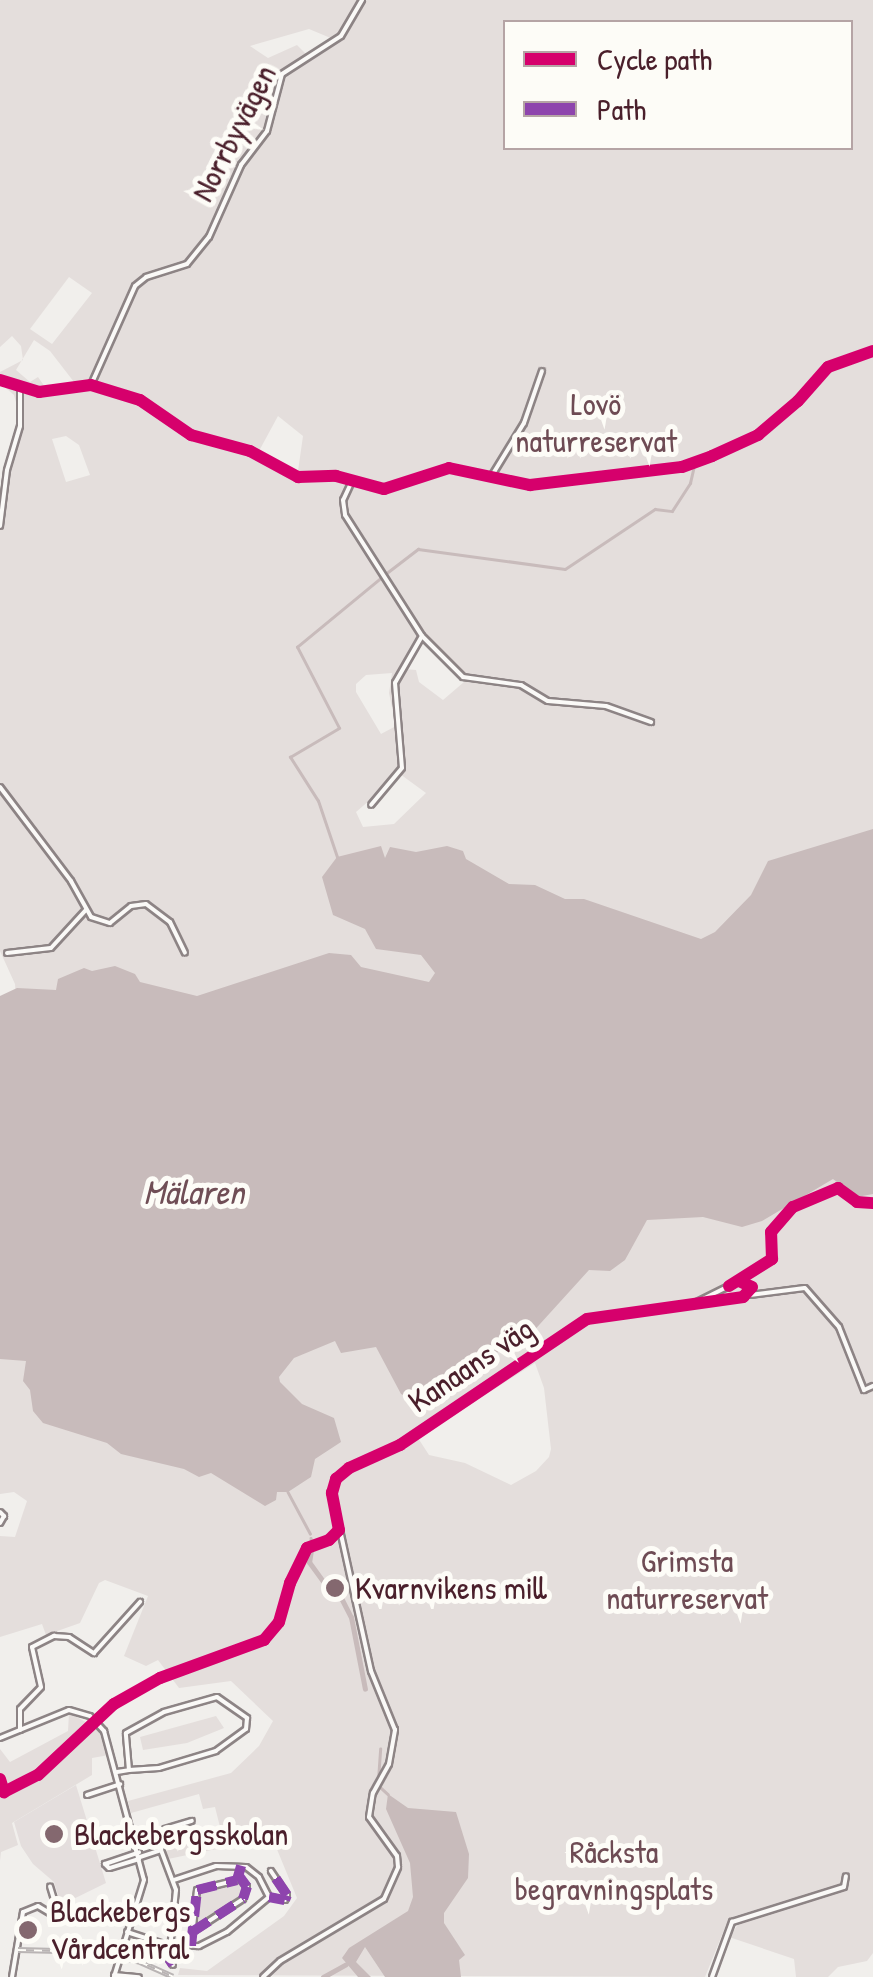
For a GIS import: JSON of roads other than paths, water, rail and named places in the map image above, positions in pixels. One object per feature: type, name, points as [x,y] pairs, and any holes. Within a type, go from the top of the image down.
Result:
[{"type":"street","name":"Norrbyvägen","points":[[91,386],[135,286],[146,277],[187,264],[209,236],[241,165],[266,131],[282,74],[341,36],[362,0]]},
{"type":"street","points":[[0,380],[40,392],[91,386],[140,400],[191,436],[250,451],[287,474],[336,476],[384,489],[449,468],[530,486],[682,467],[758,434],[798,401],[828,367],[873,351]]},
{"type":"street","points":[[491,477],[524,423],[542,371]]},
{"type":"street","points":[[0,526],[7,470],[20,426],[20,387]]},
{"type":"street","points":[[352,481],[343,500],[345,515],[422,636],[437,656],[462,677],[521,686],[548,702],[606,706],[652,722]]},
{"type":"street","points":[[371,805],[402,768],[395,683],[422,636]]},
{"type":"street","points":[[0,786],[95,921],[105,924],[134,904],[146,904],[170,922],[185,952]]},
{"type":"street","points":[[7,953],[51,948],[86,910]]},
{"type":"street","name":"Kanaans väg","points":[[264,1977],[280,1960],[389,1894],[398,1867],[397,1856],[369,1817],[395,1730],[371,1671],[332,1493],[336,1479],[349,1468],[400,1446],[586,1319],[693,1304],[748,1295],[752,1287],[739,1281],[693,1304]]},
{"type":"street","points":[[748,1295],[805,1288],[839,1327],[864,1390],[873,1386]]},
{"type":"street","points":[[0,1512],[0,1523]]},
{"type":"street","points":[[20,1730],[20,1708],[41,1687],[31,1652],[54,1636],[69,1637],[94,1653],[140,1602]]},
{"type":"street","points":[[117,1772],[159,1768],[216,1751],[246,1729],[247,1718],[217,1697],[164,1712],[124,1736],[129,1770]]},
{"type":"street","points":[[0,1738],[64,1710],[90,1716],[100,1725],[140,1856],[144,1889],[114,1976],[139,1977]]},
{"type":"street","points":[[87,1795],[120,1784]]},
{"type":"street","points":[[174,1965],[169,1958],[178,1906],[174,1880],[160,1850],[166,1829],[192,1820]]},
{"type":"street","points":[[140,1856],[109,1868],[105,1864],[160,1850]]},
{"type":"street","points":[[174,1880],[216,1866],[241,1866],[252,1869],[268,1897]]},
{"type":"street","points":[[192,1932],[244,1899],[246,1887],[239,1876],[241,1866]]},
{"type":"street","points":[[127,1932],[172,1945],[211,1942],[268,1897],[285,1900],[288,1895],[271,1871]]},
{"type":"street","points":[[191,1946],[197,1890],[239,1876]]},
{"type":"street","points":[[712,1977],[732,1922],[844,1886],[846,1876]]},
{"type":"street","points":[[12,1977],[23,1912],[38,1906],[60,1918],[50,1886]]},
{"type":"water","name":"Mälaren","points":[[873,829],[873,1194],[857,1197],[833,1179],[762,1221],[742,1227],[703,1217],[647,1220],[625,1260],[610,1271],[589,1270],[530,1335],[502,1348],[456,1391],[443,1387],[438,1398],[422,1394],[411,1399],[401,1394],[376,1347],[341,1353],[335,1341],[294,1358],[279,1377],[280,1382],[302,1404],[334,1418],[341,1442],[315,1459],[311,1477],[288,1492],[277,1492],[276,1500],[265,1506],[211,1473],[199,1477],[184,1469],[121,1454],[107,1443],[43,1423],[33,1411],[30,1390],[23,1381],[26,1361],[0,1359],[0,996],[17,988],[56,990],[58,979],[84,968],[92,971],[115,966],[135,974],[140,982],[197,996],[329,953],[351,955],[361,967],[429,982],[435,973],[421,955],[376,949],[365,929],[333,915],[322,877],[337,857],[381,846],[385,858],[390,847],[416,852],[447,846],[463,851],[466,859],[509,884],[535,885],[565,899],[584,899],[701,939],[715,932],[751,895],[768,861]]},
{"type":"water","points":[[388,1794],[408,1808],[456,1812],[469,1854],[468,1878],[444,1913],[444,1923],[465,1955],[459,1960],[461,1977],[385,1977],[365,1947],[356,1962],[371,1977],[358,1977],[342,1958],[349,1948],[408,1911],[413,1897],[410,1863],[386,1809]]},
{"type":"waterway","points":[[384,575],[418,549],[565,569],[655,509],[672,511],[690,483],[694,466]]},
{"type":"waterway","points":[[337,857],[318,801],[290,757],[339,728],[297,647],[382,577]]},
{"type":"waterway","points":[[288,1492],[310,1533]]},
{"type":"waterway","points":[[311,1538],[312,1545]]},
{"type":"waterway","points":[[311,1550],[309,1562],[328,1588]]},
{"type":"waterway","points":[[337,1590],[351,1617],[365,1689]]},
{"type":"waterway","points":[[378,1780],[380,1749]]},
{"type":"waterway","points":[[379,1786],[388,1794]]},
{"type":"waterway","points":[[323,1977],[346,1964]]},
{"type":"railway","points":[[18,1950],[99,1952],[140,1962],[173,1977]]},
{"type":"place","name":"Kvarnvikens mill","points":[[335,1588]]},
{"type":"place","name":"Blackebergsskolan","points":[[54,1834]]},
{"type":"place","name":"Blackebergs Vårdcentral","points":[[28,1930]]},
{"type":"park label","name":"Lovö naturreservat","points":[[596,424]]},
{"type":"park label","name":"Grimsta naturreservat","points":[[687,1580]]},
{"type":"park label","name":"Råcksta begravningsplats","points":[[614,1872]]}]
